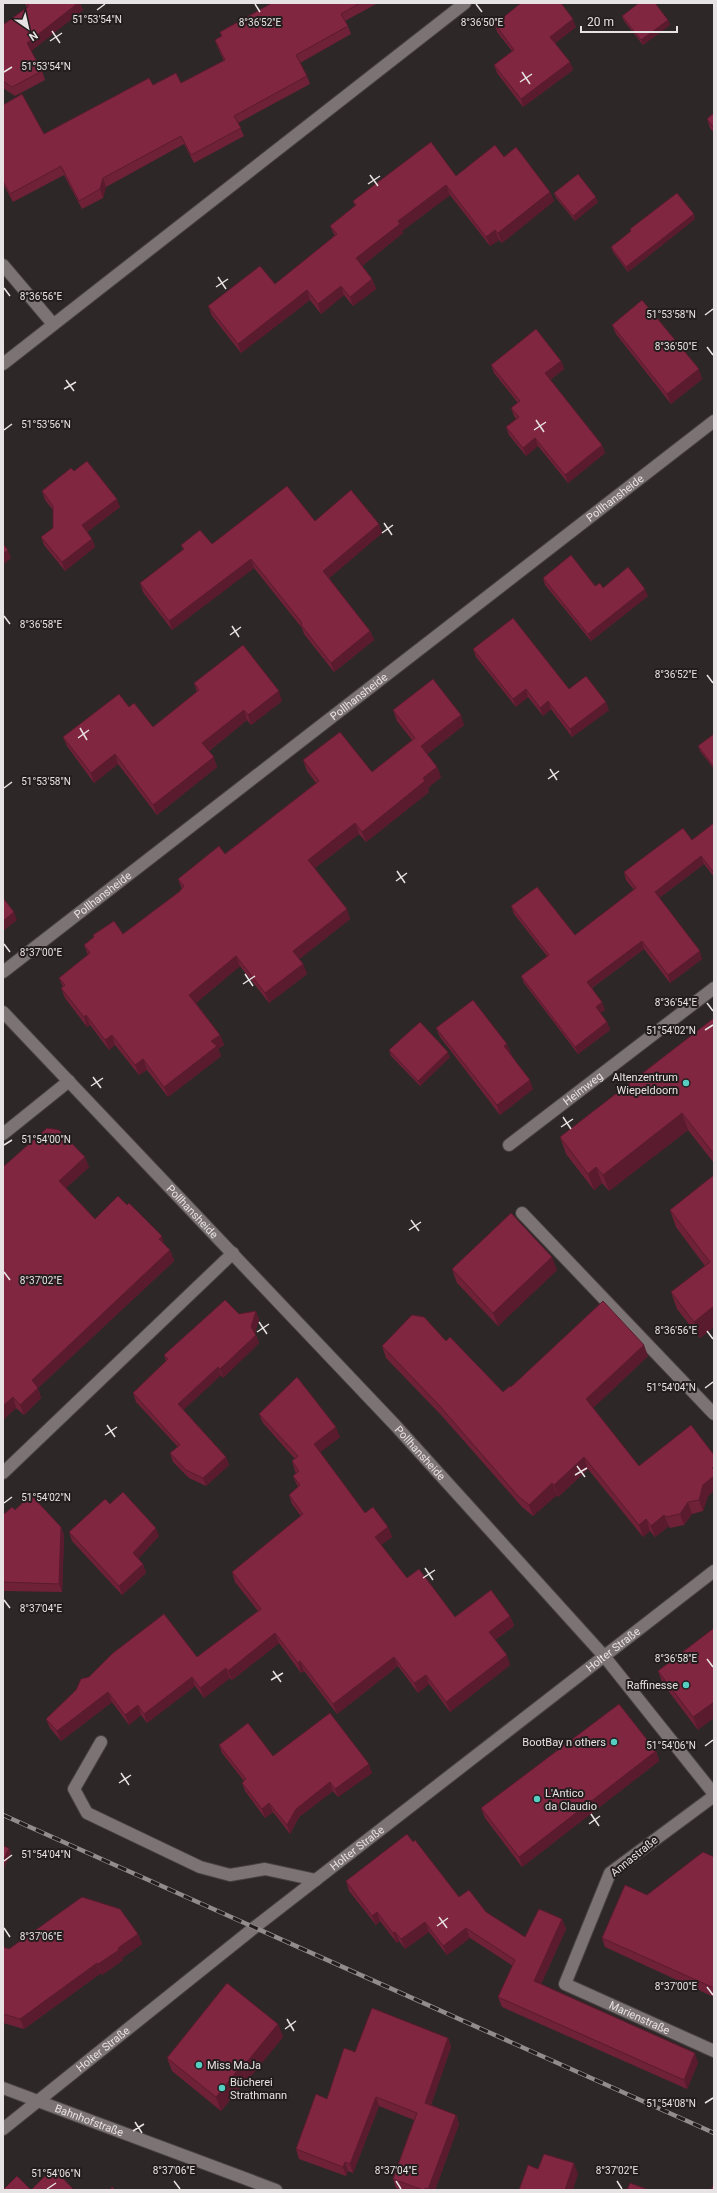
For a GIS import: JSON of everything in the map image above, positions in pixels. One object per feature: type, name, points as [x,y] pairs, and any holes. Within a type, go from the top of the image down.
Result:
[{"type":"street","points":[[3,364],[463,4]]},
{"type":"street","points":[[3,265],[54,324]]},
{"type":"street","name":"Pollhansheide","points":[[3,972],[714,421]]},
{"type":"street","name":"Heimweg","points":[[509,1145],[714,988]]},
{"type":"street","name":"Pollhansheide","points":[[3,1012],[395,1425],[604,1656]]},
{"type":"street","points":[[3,1134],[69,1081]]},
{"type":"street","points":[[522,1213],[714,1414]]},
{"type":"street","points":[[3,1473],[233,1253]]},
{"type":"street","name":"Holter Straße","points":[[3,2129],[316,1880],[714,1571]]},
{"type":"street","name":"Annastraße","points":[[565,1984],[610,1873],[714,1795],[604,1656]]},
{"type":"street","points":[[101,1742],[74,1789],[87,1813],[200,1867],[230,1875],[265,1869],[316,1880]]},
{"type":"street","name":"Marienstraße","points":[[565,1984],[714,2051]]},
{"type":"street","name":"Bahnhofstraße","points":[[3,2088],[37,2102],[276,2190]]},
{"type":"building","points":[[27,3],[78,3],[27,43],[42,71],[12,87],[3,81],[3,25],[29,6]]},
{"type":"building","points":[[272,3],[360,3],[341,14],[348,26],[296,55],[307,76],[234,116],[241,128],[191,155],[181,136],[103,178],[100,189],[79,201],[61,166],[10,194],[3,181],[3,105],[22,94],[44,134],[149,78],[153,85],[176,73],[181,83],[225,60],[215,40],[222,36],[220,32]]},
{"type":"building","points":[[521,3],[561,3],[573,19],[550,37],[570,62],[521,99],[494,65],[514,50],[495,24]]},
{"type":"building","points":[[639,3],[655,3],[668,20],[641,40],[622,16]]},
{"type":"building","points":[[714,113],[714,128],[707,119]]},
{"type":"building","points":[[431,142],[456,176],[495,145],[504,157],[516,147],[550,192],[498,233],[495,230],[486,237],[446,185],[398,221],[400,224],[356,258],[372,279],[350,297],[341,286],[318,304],[307,290],[238,344],[208,306],[260,266],[275,284],[337,234],[330,226],[356,205],[353,201]]},
{"type":"building","points":[[578,174],[596,197],[573,216],[554,193]]},
{"type":"building","points":[[677,193],[694,214],[626,267],[611,247],[631,231],[630,229]]},
{"type":"building","points":[[642,300],[699,369],[667,394],[612,325]]},
{"type":"building","points":[[536,329],[561,361],[545,373],[602,445],[565,475],[535,438],[523,448],[506,427],[519,417],[511,408],[520,401],[491,365]]},
{"type":"building","points":[[87,461],[117,499],[82,525],[92,539],[62,562],[41,537],[53,528],[53,506],[42,491],[71,468],[74,471]]},
{"type":"building","points":[[287,486],[315,521],[351,490],[379,524],[323,571],[370,631],[331,663],[301,625],[302,623],[251,559],[169,621],[140,583],[184,549],[181,545],[200,530],[212,544]]},
{"type":"building","points":[[3,544],[8,550],[3,554]]},
{"type":"building","points":[[571,555],[595,586],[600,583],[603,588],[628,567],[645,589],[588,634],[543,578]]},
{"type":"building","points":[[513,618],[569,689],[586,676],[606,702],[570,729],[548,701],[540,708],[526,689],[513,699],[473,649]]},
{"type":"building","points":[[243,645],[279,691],[248,715],[244,710],[202,743],[214,757],[153,805],[115,754],[91,773],[63,737],[119,694],[129,707],[134,703],[153,727],[199,690],[194,683]]},
{"type":"building","points":[[433,679],[461,715],[421,746],[437,767],[423,778],[425,781],[362,832],[355,823],[308,860],[347,909],[293,951],[303,964],[265,993],[236,956],[189,995],[220,1035],[211,1041],[217,1046],[164,1087],[143,1059],[135,1065],[112,1035],[105,1040],[86,1015],[84,1017],[61,988],[65,985],[59,978],[90,953],[84,945],[94,937],[93,935],[114,921],[123,934],[179,892],[184,886],[178,879],[219,846],[225,854],[319,781],[303,760],[340,732],[372,772],[415,738],[393,710]]},
{"type":"building","points":[[714,734],[714,767],[698,746]]},
{"type":"building","points":[[714,823],[714,873],[701,856],[655,892],[700,951],[668,975],[642,941],[587,982],[602,1002],[596,1007],[607,1022],[575,1047],[521,976],[549,955],[511,906],[537,887],[575,935],[636,888],[624,872],[683,828],[692,840]]},
{"type":"building","points":[[3,898],[14,912],[3,921]]},
{"type":"building","points":[[473,1000],[507,1044],[504,1046],[530,1080],[497,1105],[436,1028]]},
{"type":"building","name":"Altenzentrum Wiepeldoorn","points":[[714,1018],[714,1154],[682,1113],[603,1175],[596,1167],[588,1174],[560,1137]]},
{"type":"building","points":[[420,1022],[448,1052],[418,1081],[389,1050]]},
{"type":"building","points":[[47,1128],[59,1130],[85,1157],[59,1181],[95,1219],[118,1196],[127,1205],[129,1203],[162,1236],[159,1239],[170,1250],[32,1380],[38,1388],[20,1405],[13,1397],[3,1406],[3,1167]]},
{"type":"building","points":[[714,1175],[714,1306],[694,1322],[671,1292],[710,1262],[670,1210]]},
{"type":"building","points":[[511,1213],[552,1257],[493,1313],[452,1269]]},
{"type":"building","points":[[225,1300],[239,1314],[256,1311],[251,1327],[256,1335],[220,1369],[218,1367],[178,1404],[226,1457],[203,1478],[186,1470],[170,1453],[180,1445],[133,1393],[168,1359],[164,1355]]},
{"type":"building","points":[[603,1301],[644,1345],[586,1399],[639,1466],[691,1425],[714,1455],[714,1467],[712,1468],[714,1470],[714,1476],[703,1485],[699,1500],[688,1502],[680,1514],[666,1517],[664,1515],[651,1526],[646,1519],[639,1525],[584,1457],[554,1485],[552,1483],[529,1505],[518,1496],[438,1404],[382,1346],[412,1315],[424,1317],[446,1341],[450,1337],[503,1392],[510,1386],[511,1387]]},
{"type":"building","points":[[297,1377],[336,1427],[314,1444],[365,1513],[373,1507],[388,1527],[375,1537],[407,1578],[419,1569],[455,1617],[491,1590],[510,1616],[489,1632],[507,1655],[446,1702],[426,1675],[414,1683],[394,1657],[333,1704],[300,1661],[298,1663],[275,1633],[228,1671],[226,1668],[200,1688],[192,1677],[144,1714],[138,1705],[125,1715],[108,1692],[57,1731],[46,1719],[76,1690],[81,1679],[89,1677],[113,1653],[164,1614],[197,1657],[261,1609],[232,1572],[303,1514],[289,1495],[300,1485],[293,1476],[299,1471],[292,1461],[298,1456],[259,1414]]},
{"type":"building","points":[[123,1492],[156,1528],[133,1553],[143,1564],[119,1586],[69,1532],[105,1499],[110,1504]]},
{"type":"building","points":[[31,1495],[61,1527],[59,1584],[3,1582],[3,1515],[12,1507],[15,1510]]},
{"type":"building","points":[[714,1628],[714,1702],[693,1717],[658,1671]]},
{"type":"building","points":[[619,1704],[656,1751],[519,1857],[481,1808]]},
{"type":"building","points":[[330,1713],[369,1764],[335,1789],[330,1782],[296,1809],[287,1825],[269,1803],[262,1809],[242,1783],[246,1779],[219,1745],[248,1723],[273,1756]]},
{"type":"building","points":[[407,1834],[413,1842],[415,1840],[459,1897],[469,1890],[486,1912],[525,1937],[539,1909],[562,1919],[534,1981],[695,2053],[684,2080],[498,1997],[515,1960],[466,1928],[443,1946],[425,1922],[401,1939],[395,1932],[393,1933],[377,1912],[372,1916],[346,1881]]},
{"type":"building","points":[[3,1846],[9,1848],[3,1861]]},
{"type":"building","points":[[703,1852],[714,1857],[714,1988],[602,1938],[625,1885],[647,1895]]},
{"type":"building","points":[[82,1897],[120,1909],[138,1934],[118,1948],[119,1950],[98,1964],[97,1963],[20,2019],[3,2014],[3,1947],[9,1949]]},
{"type":"building","points":[[227,1983],[278,2024],[216,2097],[167,2058]]},
{"type":"building","points":[[372,2008],[448,2038],[425,2103],[456,2115],[428,2189],[425,2188],[423,2190],[393,2179],[417,2113],[376,2097],[350,2164],[345,2162],[343,2167],[296,2149],[316,2094],[327,2099],[344,2048],[355,2052]]},
{"type":"building","points":[[544,2154],[574,2163],[565,2190],[519,2190],[528,2165],[538,2169]]},
{"type":"building","points":[[53,2168],[74,2190],[31,2190]]},
{"type":"building","points":[[17,2176],[31,2190],[3,2190]]},
{"type":"building","points":[[630,2183],[649,2190],[627,2190]]},
{"type":"building","points":[[714,2183],[714,2190],[711,2190]]},
{"type":"railway","points":[[3,1815],[714,2133]]},
{"type":"place","name":"Altenzentrum Wiepeldoorn","points":[[686,1083]]},
{"type":"place","name":"Raffinesse","points":[[686,1685]]},
{"type":"place","name":"BootBay n others","points":[[614,1742]]},
{"type":"place","name":"L'Antico da Claudio","points":[[537,1799]]},
{"type":"place","name":"Miss MaJa","points":[[199,2065]]},
{"type":"place","name":"Bücherei Strathmann","points":[[222,2088]]}]
